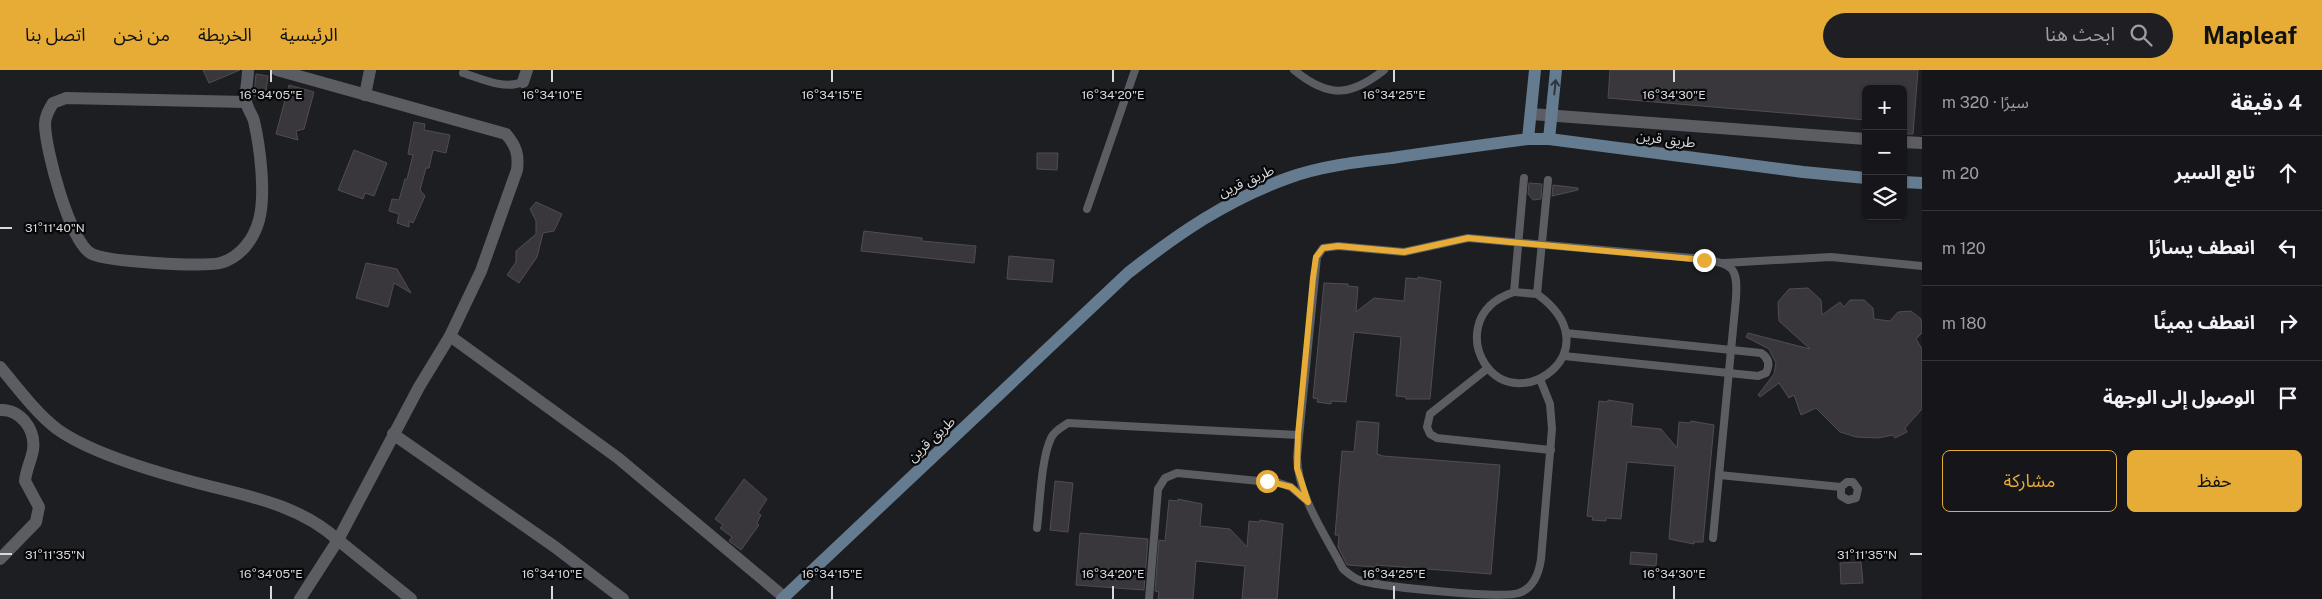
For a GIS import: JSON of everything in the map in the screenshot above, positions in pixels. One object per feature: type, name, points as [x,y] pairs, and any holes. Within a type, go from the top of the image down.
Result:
[{"type":"street","points":[[245,102],[66,98],[53,103],[45,122],[48,153],[77,237],[91,254],[116,260],[194,264],[221,263],[242,252],[259,220],[261,184],[260,153],[253,119],[245,102],[248,70]]},
{"type":"street","points":[[277,70],[506,134],[516,146],[519,158],[517,170],[481,271],[450,336],[393,434],[338,540],[300,599]]},
{"type":"street","points":[[366,95],[370,70]]},
{"type":"street","points":[[1528,139],[1535,70]]},
{"type":"street","points":[[1549,139],[1556,70]]},
{"type":"street","points":[[1531,114],[1862,139]]},
{"type":"street","name":"طريق قرين","points":[[783,598],[1128,273],[1171,239],[1203,217],[1251,193],[1289,178],[1336,165],[1528,139],[1549,139],[1803,172],[1862,178]]},
{"type":"street","points":[[1907,142],[1922,143]]},
{"type":"street","points":[[1907,182],[1922,184]]},
{"type":"street","points":[[450,336],[618,458],[783,598]]},
{"type":"street","points":[[0,367],[57,429],[95,449],[184,480],[276,503],[308,518],[325,528],[411,599]]},
{"type":"street","points":[[0,410],[9,410],[17,414],[26,422],[30,431],[33,450],[25,481],[39,507],[36,522],[0,559]]},
{"type":"street","points":[[393,434],[555,547],[623,599]]},
{"type":"lane","points":[[1087,209],[1135,70]]},
{"type":"lane","points":[[1294,70],[1305,79],[1321,87],[1351,91],[1364,86],[1384,70]]},
{"type":"lane","points":[[464,72],[494,83],[514,86],[525,76]]},
{"type":"lane","points":[[1514,292],[1524,178]]},
{"type":"lane","points":[[1537,294],[1548,180]]},
{"type":"lane","points":[[1540,379],[1552,416],[1551,450],[1540,569],[1529,587],[1512,594],[1360,581],[1350,576],[1343,569],[1308,502],[1297,468],[1298,435],[1313,278],[1316,257],[1323,248],[1338,246],[1404,252],[1468,238],[1704,260],[1724,264],[1831,257],[1922,266]]},
{"type":"lane","points":[[1713,538],[1732,350],[1737,280],[1733,270],[1724,264]]},
{"type":"lane","points":[[1514,292],[1537,294],[1556,311],[1566,332],[1567,344],[1564,356],[1558,365],[1540,379],[1530,382],[1513,382],[1496,375],[1488,368],[1477,346],[1476,335],[1480,319],[1486,309],[1495,301],[1514,292]]},
{"type":"lane","points":[[1564,356],[1762,375],[1768,369],[1769,364],[1768,359],[1761,354],[1566,332]]},
{"type":"lane","points":[[1488,368],[1430,414],[1426,427],[1430,434],[1437,438],[1451,440],[1551,450]]},
{"type":"lane","points":[[1037,528],[1050,439],[1055,432],[1068,423],[1298,435]]},
{"type":"lane","points":[[1149,599],[1158,489],[1160,483],[1170,475],[1177,473],[1279,483],[1291,487],[1308,502]]},
{"type":"lane","points":[[1719,475],[1841,487]]},
{"type":"building","points":[[203,70],[240,70],[209,83]]},
{"type":"building","points":[[1610,70],[1918,70],[1913,134],[1907,134],[1907,85],[1862,85],[1862,120],[1608,98]]},
{"type":"building","points":[[256,74],[268,76],[265,98],[254,96]]},
{"type":"building","points":[[289,85],[314,92],[304,129],[296,131],[298,140],[276,134]]},
{"type":"building","points":[[414,122],[425,124],[424,130],[450,135],[446,153],[433,150],[429,168],[426,168],[420,190],[425,196],[413,223],[409,221],[409,227],[397,223],[399,214],[389,211],[392,199],[399,200],[405,179],[407,179],[413,155],[408,154]]},
{"type":"building","points":[[354,150],[387,163],[374,196],[365,193],[363,199],[338,190]]},
{"type":"building","points":[[1037,153],[1058,153],[1057,170],[1037,169]]},
{"type":"building","points":[[1529,183],[1542,184],[1541,199],[1533,200],[1528,194]]},
{"type":"building","points":[[1553,185],[1578,188],[1578,190],[1552,196]]},
{"type":"building","points":[[536,202],[562,214],[554,231],[543,233],[537,257],[519,283],[507,275],[516,262],[516,251],[536,234],[536,221],[530,209]]},
{"type":"building","points":[[864,231],[922,238],[922,241],[976,246],[974,263],[861,251]]},
{"type":"building","points":[[1009,256],[1054,260],[1052,282],[1007,279]]},
{"type":"building","points":[[366,263],[397,269],[411,293],[394,283],[388,307],[356,298]]},
{"type":"building","points":[[1418,277],[1441,281],[1430,399],[1406,399],[1406,397],[1396,396],[1401,337],[1354,332],[1346,402],[1331,401],[1331,404],[1317,402],[1318,399],[1313,398],[1324,283],[1348,284],[1348,286],[1358,287],[1356,312],[1374,298],[1404,301],[1406,278],[1418,279]]},
{"type":"building","points":[[1808,288],[1821,300],[1822,315],[1840,302],[1844,307],[1850,300],[1864,300],[1873,308],[1874,319],[1890,321],[1898,312],[1911,311],[1921,319],[1922,333],[1916,339],[1922,349],[1922,409],[1905,428],[1907,432],[1895,438],[1893,435],[1878,438],[1856,437],[1840,432],[1816,408],[1801,415],[1794,395],[1789,398],[1779,383],[1760,397],[1758,395],[1774,374],[1776,363],[1769,349],[1746,337],[1748,333],[1810,349],[1779,321],[1778,302],[1789,289]]},
{"type":"building","points":[[1608,400],[1633,404],[1631,426],[1661,429],[1677,448],[1679,422],[1690,423],[1691,421],[1714,425],[1703,542],[1694,542],[1694,544],[1669,539],[1675,466],[1627,462],[1621,519],[1606,518],[1606,521],[1592,520],[1593,517],[1587,516],[1599,401],[1608,402]]},
{"type":"building","points":[[1357,421],[1379,423],[1377,454],[1383,456],[1500,465],[1491,574],[1376,565],[1376,567],[1347,565],[1338,547],[1339,535],[1335,535],[1342,451],[1354,452]]},
{"type":"building","points":[[744,479],[767,499],[758,513],[761,515],[757,523],[759,525],[741,550],[729,541],[732,537],[720,528],[723,525],[715,519]]},
{"type":"building","points":[[1055,481],[1073,483],[1068,532],[1050,530]]},
{"type":"building","points":[[1178,499],[1202,504],[1200,526],[1230,529],[1247,547],[1249,521],[1260,522],[1260,520],[1283,524],[1277,599],[1242,599],[1245,566],[1196,561],[1193,599],[1158,599],[1159,592],[1155,591],[1159,540],[1165,541],[1169,500],[1178,501]]},
{"type":"building","points":[[1080,533],[1148,539],[1144,590],[1076,585]]},
{"type":"building","points":[[1631,552],[1657,554],[1656,566],[1630,564]]},
{"type":"building","points":[[1861,562],[1863,583],[1841,584],[1840,563]]},
{"type":"route","points":[[1267,481],[1291,487],[1308,502],[1297,468],[1298,435],[1313,278],[1316,257],[1323,248],[1338,246],[1404,252],[1419,250],[1456,239],[1468,238],[1704,260]]}]
